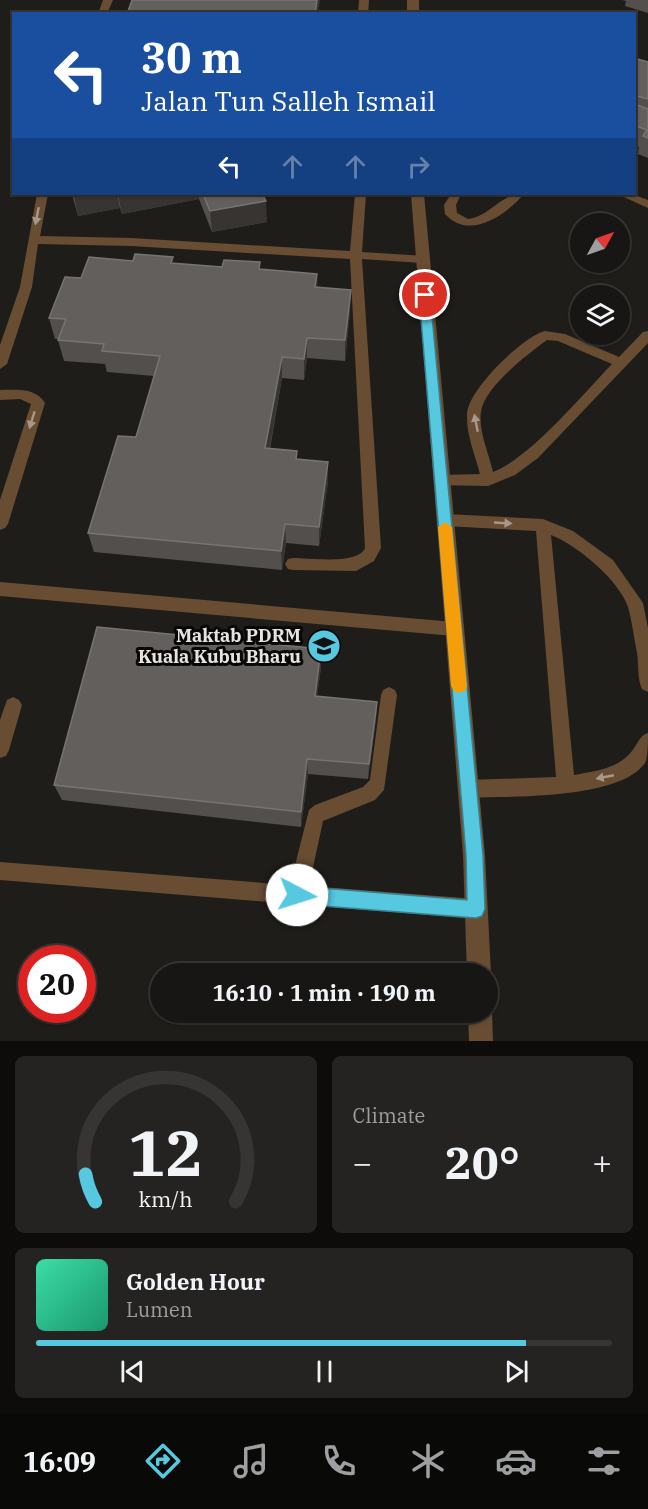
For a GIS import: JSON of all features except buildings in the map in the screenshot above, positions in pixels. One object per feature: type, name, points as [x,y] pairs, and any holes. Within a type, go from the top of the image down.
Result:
[{"type":"street","points":[[417,195],[468,789],[478,963]]},
{"type":"street","points":[[480,1023],[481,1041]]},
{"type":"lane","points":[[0,364],[26,286],[42,195]]},
{"type":"lane","points":[[293,564],[356,565],[369,557],[373,548],[356,255],[361,195]]},
{"type":"lane","points":[[455,195],[450,204],[451,214],[471,224],[487,218],[517,195]]},
{"type":"lane","points":[[626,195],[648,204]]},
{"type":"lane","points":[[33,240],[119,242],[422,259]]},
{"type":"lane","points":[[489,480],[474,413],[477,401],[496,377],[535,341],[545,335],[560,337],[621,363]]},
{"type":"lane","points":[[441,481],[489,480],[513,471],[533,454],[648,335]]},
{"type":"lane","points":[[0,395],[27,395],[33,397],[38,403],[0,524]]},
{"type":"lane","points":[[445,520],[543,525],[568,536],[608,565],[635,603],[646,659],[648,684]]},
{"type":"lane","points":[[543,525],[566,785]]},
{"type":"lane","points":[[0,589],[454,629]]},
{"type":"lane","points":[[297,895],[315,816],[369,794],[378,784],[389,695]]},
{"type":"lane","points":[[0,750],[13,705]]},
{"type":"lane","points":[[468,789],[566,785],[616,775],[638,758],[648,741]]},
{"type":"lane","points":[[0,870],[476,909]]},
{"type":"slow traffic","points":[[445,527],[459,686]]},
{"type":"place","name":"Maktab PDRM Kuala Kubu Bharu","points":[[324,646]]},
{"type":"route","points":[[297,895],[476,909],[474,855],[425,295]]}]
